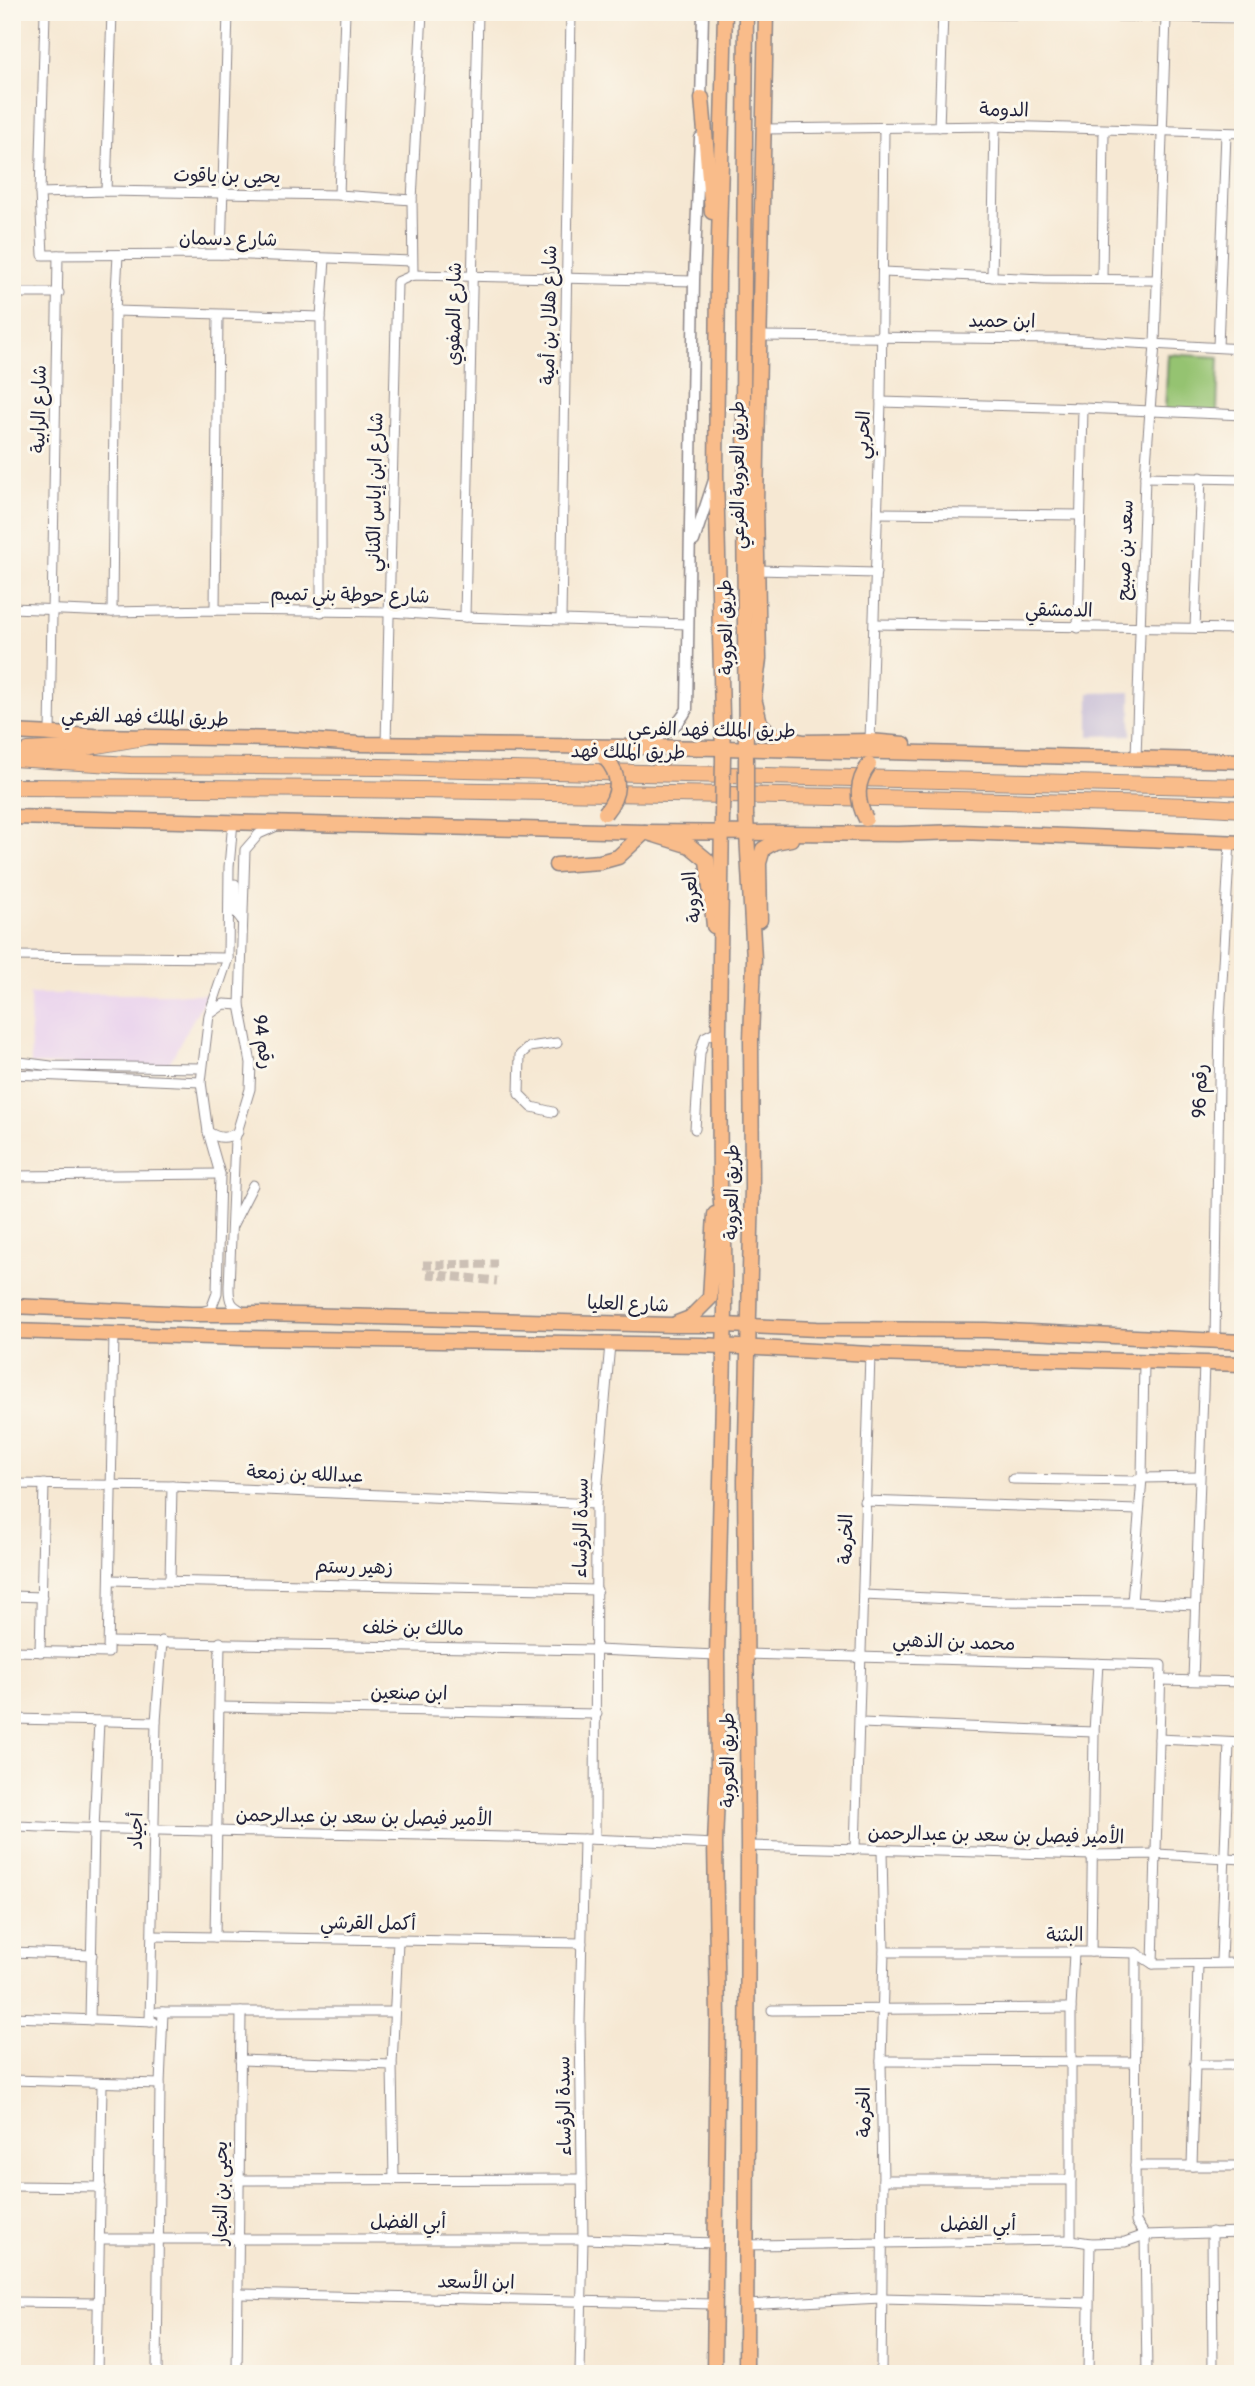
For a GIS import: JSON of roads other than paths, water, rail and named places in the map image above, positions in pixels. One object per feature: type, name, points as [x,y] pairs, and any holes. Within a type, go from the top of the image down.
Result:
[{"type":"highway","points":[[12,756],[39,749],[80,748],[144,737]]},
{"type":"highway","name":"طريق الملك فهد","points":[[12,756],[130,765],[407,768],[1243,787]]},
{"type":"highway","name":"طريق الملك فهد","points":[[12,787],[377,788],[673,793],[1151,804],[1243,809]]},
{"type":"main road","name":"طريق العروبة","points":[[714,2374],[718,2018],[715,1844],[724,1325],[719,1030],[723,753],[716,474],[725,12]]},
{"type":"main road","name":"طريق العروبة","points":[[746,12],[743,403],[746,455],[746,816],[754,960],[745,1481],[748,1846],[746,2374]]},
{"type":"main road","name":"طريق العروبة الفرعي","points":[[766,12],[758,398],[758,659],[754,698],[760,723],[769,732],[780,737],[804,742],[870,741],[924,746],[968,754]]},
{"type":"main road","points":[[702,98],[718,276]]},
{"type":"main road","points":[[746,455],[758,398]]},
{"type":"main road","points":[[746,680],[754,698],[746,730]]},
{"type":"main road","name":"طريق الملك فهد الفرعي","points":[[12,732],[386,744],[639,747],[746,754],[968,754],[1243,761]]},
{"type":"main road","points":[[567,829],[605,813],[612,804],[618,784],[613,766],[605,758],[571,748]]},
{"type":"main road","points":[[960,832],[872,824],[866,819],[858,794],[863,774],[876,759],[897,753],[968,754]]},
{"type":"main road","points":[[12,817],[645,832],[960,832],[1236,842]]},
{"type":"main road","points":[[556,865],[600,862],[618,857],[645,832]]},
{"type":"main road","name":"العروبة","points":[[645,832],[690,846],[707,860],[714,926],[722,958]]},
{"type":"main road","points":[[754,960],[760,933],[759,863],[762,849],[775,842],[815,833]]},
{"type":"main road","points":[[672,1325],[690,1318],[710,1298],[714,1218],[720,1189]]},
{"type":"main road","name":"شارع العليا","points":[[12,1306],[191,1314],[817,1329],[986,1330],[1243,1342]]},
{"type":"main road","points":[[189,1335],[202,1330],[207,1322],[200,1316],[191,1314]]},
{"type":"main road","name":"شارع العليا","points":[[12,1331],[723,1346],[870,1354],[1243,1364]]},
{"type":"street","points":[[40,193],[44,12]]},
{"type":"street","points":[[106,191],[112,12]]},
{"type":"street","points":[[221,254],[228,12]]},
{"type":"street","points":[[339,195],[345,12]]},
{"type":"street","points":[[422,12],[412,200],[413,275],[694,281]]},
{"type":"street","name":"شارع الصفوي","points":[[465,617],[478,12]]},
{"type":"street","name":"شارع هلال بن أمية","points":[[561,619],[571,12]]},
{"type":"street","points":[[639,747],[664,735],[680,723],[687,709],[694,281],[703,12]]},
{"type":"street","points":[[867,12],[1063,13],[1166,17],[1185,14],[1243,18]]},
{"type":"street","points":[[939,127],[943,13]]},
{"type":"street","name":"سعد بن صبيح","points":[[1136,758],[1145,477],[1155,344],[1166,17]]},
{"type":"street","points":[[992,277],[995,126]]},
{"type":"street","name":"الدومة","points":[[764,129],[995,126],[1243,133]]},
{"type":"street","name":"الحربي","points":[[870,741],[881,402],[884,129]]},
{"type":"street","points":[[1102,279],[1104,131]]},
{"type":"street","points":[[1217,347],[1226,132]]},
{"type":"street","name":"يحيى بن ياقوت","points":[[40,193],[106,191],[339,195],[412,200]]},
{"type":"street","name":"شارع دسمان","points":[[40,193],[43,255],[221,254],[412,261]]},
{"type":"street","name":"شارع الرابية","points":[[50,733],[58,255]]},
{"type":"street","points":[[112,612],[118,255]]},
{"type":"street","points":[[321,612],[321,317],[325,259]]},
{"type":"street","points":[[883,272],[1157,280]]},
{"type":"street","name":"شارع ابن إياس الكناني","points":[[386,744],[397,282],[413,275]]},
{"type":"street","points":[[12,293],[59,293]]},
{"type":"street","points":[[115,311],[321,317]]},
{"type":"street","points":[[215,610],[218,315]]},
{"type":"street","name":"ابن حميد","points":[[761,336],[1060,339],[1243,349]]},
{"type":"street","points":[[881,402],[1243,415]]},
{"type":"street","points":[[1078,628],[1083,408]]},
{"type":"street","points":[[690,552],[716,474]]},
{"type":"street","points":[[1145,477],[1243,478]]},
{"type":"street","points":[[1195,628],[1200,477]]},
{"type":"street","points":[[878,513],[1080,515]]},
{"type":"street","points":[[757,570],[876,573]]},
{"type":"street","name":"شارع حوطة بني تميم","points":[[12,608],[112,612],[390,612],[687,624]]},
{"type":"street","name":"الدمشقي","points":[[875,624],[1243,629]]},
{"type":"street","points":[[191,1314],[211,1309],[216,1298],[220,1174],[208,1132],[201,1082],[209,1015],[228,958],[229,867],[233,821]]},
{"type":"street","name":"رقم 94","points":[[249,1314],[229,1302],[235,1139],[250,1089],[251,1063],[240,1005],[245,850],[260,834],[284,824]]},
{"type":"street","name":"رقم 96","points":[[1215,1342],[1219,1028],[1236,842]]},
{"type":"street","points":[[229,867],[235,878],[235,911],[241,919]]},
{"type":"street","points":[[12,956],[228,958]]},
{"type":"street","points":[[209,1015],[224,1003],[240,1005]]},
{"type":"street","points":[[695,1129],[700,1053],[705,1037],[719,1030]]},
{"type":"street","points":[[552,1112],[532,1107],[519,1094],[520,1055],[529,1047],[557,1043]]},
{"type":"street","points":[[12,1061],[51,1066],[202,1068]]},
{"type":"street","points":[[12,1074],[201,1082]]},
{"type":"street","points":[[208,1132],[218,1138],[227,1138],[238,1132]]},
{"type":"street","points":[[12,1175],[220,1174]]},
{"type":"street","points":[[231,1228],[253,1185]]},
{"type":"street","points":[[12,1651],[108,1653],[114,1334]]},
{"type":"street","name":"سيدة الرؤساء","points":[[595,1839],[596,1504],[610,1343]]},
{"type":"street","name":"الخرمة","points":[[855,1850],[863,1656],[864,1501],[870,1354]]},
{"type":"street","points":[[1132,1602],[1142,1478],[1144,1362]]},
{"type":"street","points":[[1193,1680],[1204,1363]]},
{"type":"street","points":[[1013,1479],[1118,1481],[1142,1478],[1199,1478]]},
{"type":"street","name":"عبدالله بن زمعة","points":[[12,1484],[173,1486],[596,1504]]},
{"type":"street","points":[[40,1652],[44,1484]]},
{"type":"street","points":[[170,1581],[173,1486]]},
{"type":"street","points":[[864,1501],[1138,1510]]},
{"type":"street","name":"زهير رستم","points":[[110,1580],[597,1590]]},
{"type":"street","points":[[863,1595],[1194,1605]]},
{"type":"street","points":[[12,1596],[42,1597]]},
{"type":"street","name":"مالك بن خلف","points":[[109,1642],[220,1642],[717,1654]]},
{"type":"street","name":"أجياد","points":[[150,2017],[156,1722],[162,1642]]},
{"type":"street","points":[[215,1937],[220,1642]]},
{"type":"street","name":"محمد بن الذهبي","points":[[747,1654],[1161,1665],[1161,1680]]},
{"type":"street","points":[[1091,1952],[1094,1732],[1098,1663]]},
{"type":"street","points":[[1153,1965],[1161,1680],[1243,1682]]},
{"type":"street","name":"ابن صنعين","points":[[219,1707],[597,1714]]},
{"type":"street","points":[[12,1719],[156,1722]]},
{"type":"street","points":[[90,2020],[99,1721]]},
{"type":"street","points":[[860,1723],[1094,1732]]},
{"type":"street","points":[[1159,1739],[1243,1743]]},
{"type":"street","points":[[1221,1962],[1229,1743]]},
{"type":"street","name":"الأمير فيصل بن سعد بن عبدالرحمن","points":[[12,1826],[715,1844]]},
{"type":"street","name":"سيدة الرؤساء","points":[[580,2374],[583,2302],[584,1839]]},
{"type":"street","name":"الأمير فيصل بن سعد بن عبدالرحمن","points":[[748,1846],[1093,1856],[1157,1854],[1243,1859]]},
{"type":"street","name":"الخرمة","points":[[881,2374],[881,2061],[884,1952],[882,1850]]},
{"type":"street","name":"أكمل القرشي","points":[[153,1936],[582,1943]]},
{"type":"street","points":[[394,2180],[393,2065],[398,1941]]},
{"type":"street","points":[[12,1952],[92,1955]]},
{"type":"street","name":"البثنة","points":[[884,1952],[1136,1954]]},
{"type":"street","points":[[1071,2240],[1071,2008],[1074,1953]]},
{"type":"street","points":[[1136,1954],[1153,1965],[1243,1963]]},
{"type":"street","points":[[1136,1954],[1136,2222],[1145,2235],[1147,2374]]},
{"type":"street","points":[[1192,2166],[1198,1965]]},
{"type":"street","points":[[772,2010],[1071,2008]]},
{"type":"street","points":[[157,2374],[163,2012]]},
{"type":"street","points":[[12,2017],[90,2020],[150,2017],[163,2012],[394,2012]]},
{"type":"street","name":"يحيى بن النجار","points":[[237,2374],[237,2180],[241,2012]]},
{"type":"street","points":[[150,2017],[162,2023]]},
{"type":"street","points":[[240,2060],[393,2065]]},
{"type":"street","points":[[881,2061],[1134,2062]]},
{"type":"street","points":[[1194,2065],[1243,2065]]},
{"type":"street","points":[[12,2080],[160,2084]]},
{"type":"street","points":[[97,2374],[102,2084]]},
{"type":"street","points":[[1135,2166],[1243,2166]]},
{"type":"street","points":[[237,2180],[582,2179]]},
{"type":"street","points":[[883,2180],[1070,2180]]},
{"type":"street","points":[[12,2186],[101,2187]]},
{"type":"street","points":[[1212,2232],[1213,2374]]},
{"type":"street","points":[[1145,2235],[1243,2232]]},
{"type":"street","name":"أبي الفضل","points":[[747,2245],[1071,2240],[1090,2243],[1125,2242],[1145,2235]]},
{"type":"street","name":"أبي الفضل","points":[[101,2239],[583,2239],[716,2243]]},
{"type":"street","points":[[1088,2374],[1090,2243]]},
{"type":"street","name":"ابن الأسعد","points":[[239,2294],[713,2304]]},
{"type":"street","points":[[746,2305],[881,2298],[1088,2303]]},
{"type":"street","points":[[12,2302],[97,2303]]},
{"type":"tunnel","points":[[423,1265],[497,1264]]},
{"type":"tunnel","points":[[427,1274],[497,1281]]}]
